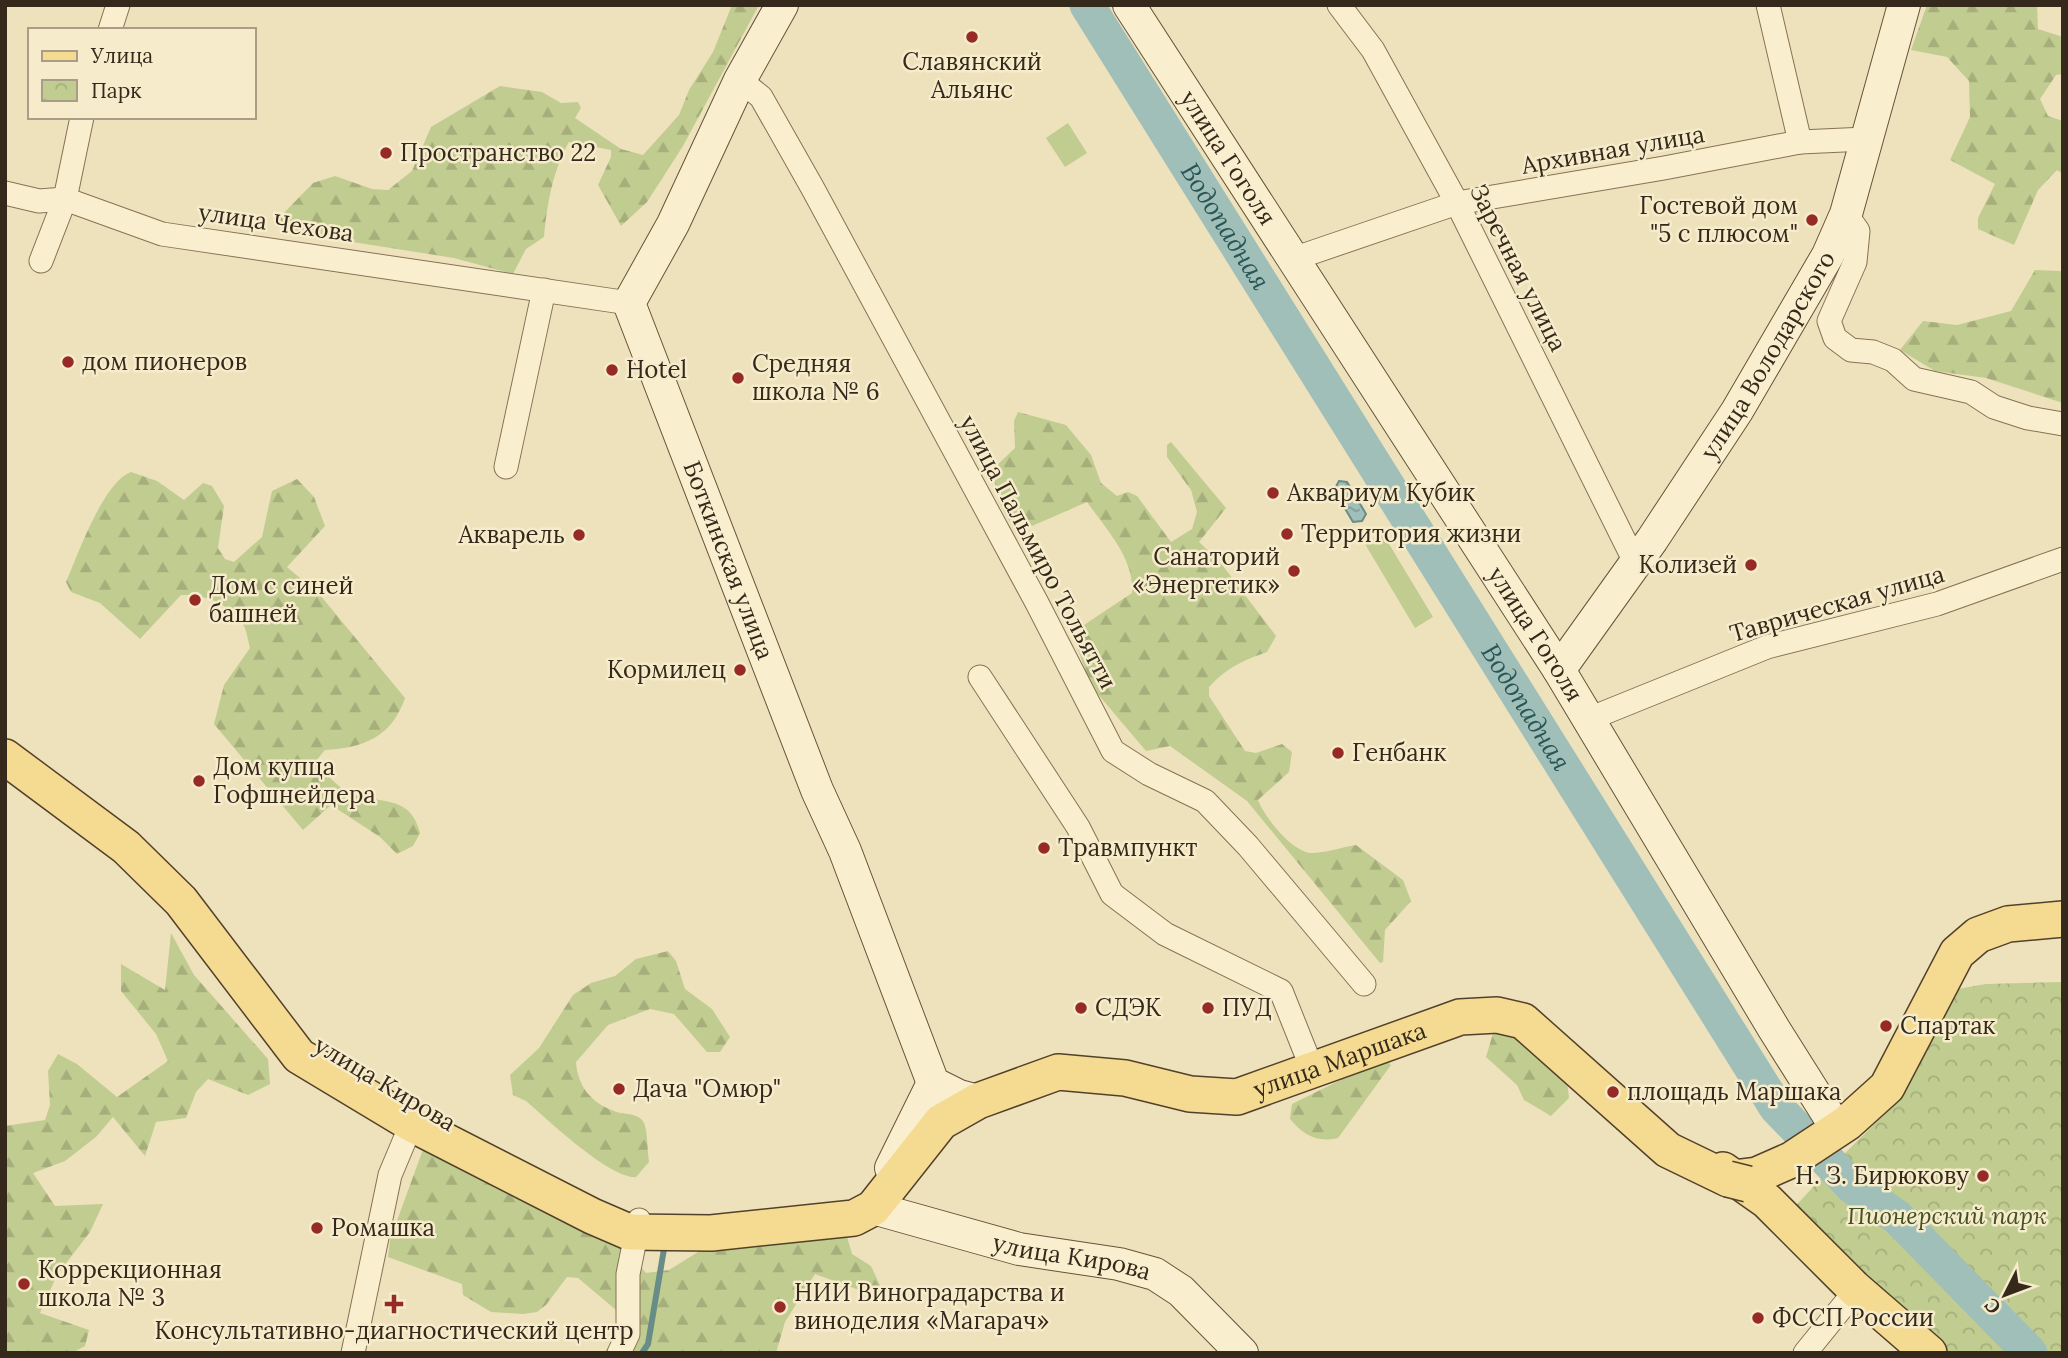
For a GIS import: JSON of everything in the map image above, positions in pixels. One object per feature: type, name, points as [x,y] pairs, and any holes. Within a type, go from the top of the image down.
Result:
[{"type":"main road","points":[[629,303],[673,223],[740,80],[782,5]]},
{"type":"main road","name":"улица Гоголя","points":[[1129,5],[1590,719],[1774,1029],[1829,1139]]},
{"type":"main road","name":"улица Володарского","points":[[1559,670],[1636,564],[1737,411],[1828,255],[1846,214],[1904,5]]},
{"type":"main road","name":"Боткинская улица","points":[[629,303],[812,777],[957,1093]]},
{"type":"main road","name":"улица Кирова","points":[[5,735],[136,832],[191,886],[309,1041],[415,1117]]},
{"type":"main road","name":"улица Кирова","points":[[5,757],[127,847],[181,901],[299,1056],[415,1117],[602,1201],[638,1225],[852,1205],[873,1208],[1019,1249],[1119,1264],[1156,1274],[1181,1291],[1242,1353]]},
{"type":"main road","points":[[1725,1172],[1757,1175],[1782,1165],[1829,1139],[1888,1087],[1957,953],[1978,935],[2008,924],[2063,919]]},
{"type":"main road","name":"улица Маршака","points":[[873,1208],[942,1122],[957,1093],[968,1089],[1051,1065],[1093,1062],[1126,1067],[1189,1083],[1236,1086],[1466,1002],[1503,1000],[1529,1006],[1546,1018],[1580,1058],[1725,1172]]},
{"type":"main road","name":"улица Маршака","points":[[957,1093],[1058,1072],[1125,1078],[1189,1094],[1237,1097],[1460,1017],[1497,1015],[1523,1021],[1668,1150],[1725,1172]]},
{"type":"main road","points":[[873,1208],[891,1168],[928,1120],[957,1093]]},
{"type":"main road","points":[[1725,1172],[1777,1217],[1852,1295],[1915,1353]]},
{"type":"main road","points":[[1725,1172],[1929,1353]]},
{"type":"street","points":[[111,28],[118,5]]},
{"type":"street","name":"Заречная улица","points":[[1339,5],[1379,61],[1457,203],[1636,564]]},
{"type":"street","points":[[1768,5],[1800,142]]},
{"type":"street","name":"улица Пальмиро Тольятти","points":[[740,80],[761,97],[812,187],[1037,603],[1113,751],[1149,774],[1205,801],[1248,846],[1364,984]]},
{"type":"street","points":[[41,261],[65,199],[82,119]]},
{"type":"street","name":"Архивная улица","points":[[1293,259],[1457,203],[1800,142],[1866,139]]},
{"type":"street","name":"улица Чехова","points":[[5,193],[39,201],[65,199],[162,234],[629,303]]},
{"type":"street","points":[[1846,214],[1858,231],[1855,262],[1829,321],[1835,338],[1851,350],[1873,352],[1893,360],[1914,379],[1971,392],[1994,407],[2028,418],[2063,424]]},
{"type":"street","points":[[506,467],[544,290]]},
{"type":"street","name":"Таврическая улица","points":[[1590,719],[1767,647],[1937,604],[2063,559]]},
{"type":"street","points":[[980,677],[1078,827],[1112,894],[1165,934],[1281,991],[1309,1061]]},
{"type":"street","points":[[353,1353],[390,1175],[415,1117]]},
{"type":"street","points":[[619,1353],[628,1334],[628,1274],[638,1225]]},
{"type":"street","points":[[1805,1353],[1852,1295]]},
{"type":"green space","points":[[732,5],[759,5],[683,146],[647,202],[621,226],[598,185],[611,157],[611,150],[569,142],[552,188],[544,237],[526,249],[513,274],[454,258],[289,232],[279,218],[313,183],[335,176],[372,189],[388,190],[412,171],[431,127],[500,86],[542,92],[561,103],[578,102],[581,108],[575,118],[621,149],[643,155],[679,115],[689,90],[713,52]]},
{"type":"green space","points":[[1927,5],[2037,5],[2038,29],[2063,37],[2063,74],[2056,75],[2040,99],[2048,116],[2063,121],[2063,174],[2057,170],[2038,190],[2014,245],[1978,229],[1978,218],[1995,184],[1950,160],[1970,117],[1969,81],[1947,57],[1911,50]]},
{"type":"green space","points":[[1068,123],[1087,153],[1065,167],[1046,138]]},
{"type":"green space","points":[[2035,270],[2063,273],[2063,403],[1986,378],[1935,371],[1900,350],[1923,321],[1957,325],[2011,311]]},
{"type":"green space","points":[[1018,412],[1066,425],[1091,455],[1101,483],[1117,496],[1128,492],[1137,496],[1171,542],[1192,529],[1197,512],[1191,490],[1167,457],[1167,445],[1171,442],[1226,508],[1199,542],[1220,562],[1276,636],[1267,652],[1236,665],[1216,680],[1209,687],[1209,696],[1245,751],[1256,753],[1282,744],[1292,752],[1289,772],[1258,800],[1272,824],[1288,840],[1296,847],[1312,853],[1356,845],[1403,880],[1411,901],[1385,930],[1383,962],[1380,963],[1247,801],[1170,746],[1146,751],[1091,686],[1072,633],[1132,593],[1129,568],[1118,545],[1087,502],[1016,533],[999,502],[992,470],[1015,448],[1014,421]]},
{"type":"green space","points":[[131,472],[157,481],[184,500],[203,483],[212,486],[224,506],[218,548],[225,559],[234,562],[262,537],[272,491],[297,479],[314,497],[325,526],[287,567],[320,595],[405,698],[384,731],[352,747],[325,750],[315,762],[348,792],[392,802],[409,811],[420,833],[413,846],[397,854],[380,837],[331,805],[303,830],[214,724],[224,685],[250,648],[244,626],[225,606],[199,596],[181,595],[140,639],[100,603],[71,592],[66,582],[92,521],[111,490],[121,478]]},
{"type":"green space","points":[[1383,534],[1433,617],[1415,628],[1365,544]]},
{"type":"green space","points":[[171,933],[194,975],[268,1059],[270,1084],[248,1095],[208,1079],[196,1092],[186,1118],[156,1122],[145,1156],[113,1117],[96,1137],[65,1161],[33,1173],[55,1206],[103,1204],[90,1232],[57,1275],[40,1313],[89,1330],[85,1346],[72,1353],[5,1353],[5,1126],[45,1120],[50,1105],[48,1071],[58,1054],[77,1064],[117,1097],[168,1061],[156,1034],[121,991],[121,964],[165,990]]},
{"type":"green space","points":[[668,951],[676,961],[685,989],[712,1009],[730,1037],[720,1052],[707,1052],[674,1014],[650,1009],[608,1025],[576,1062],[579,1079],[592,1098],[614,1111],[642,1119],[649,1162],[636,1177],[625,1175],[595,1159],[526,1101],[513,1095],[510,1075],[539,1048],[573,995],[591,983],[615,976],[636,959]]},
{"type":"green space","name":"Пионерский парк","points":[[2063,982],[2063,1353],[1923,1353],[1789,1213],[1902,1097],[1952,990],[1986,984]]},
{"type":"green space","points":[[1494,1030],[1523,1033],[1567,1082],[1569,1098],[1551,1116],[1524,1100],[1517,1085],[1486,1057]]},
{"type":"green space","points":[[1385,1058],[1391,1065],[1338,1138],[1323,1139],[1311,1136],[1290,1119],[1292,1104]]},
{"type":"green space","points":[[430,1130],[619,1241],[646,1273],[669,1270],[714,1242],[844,1226],[852,1254],[871,1266],[884,1294],[859,1290],[815,1274],[785,1322],[776,1353],[604,1353],[621,1330],[622,1315],[578,1278],[567,1277],[546,1305],[537,1312],[491,1312],[463,1295],[462,1284],[388,1257],[390,1240]]},
{"type":"water","points":[[1339,481],[1347,482],[1366,514],[1362,521],[1353,522],[1334,490]]},
{"type":"waterway","name":"Водопадная","points":[[1087,5],[1776,1107],[1852,1186],[1897,1217],[2030,1353]]},
{"type":"waterway","points":[[642,1353],[648,1344],[665,1243]]},
{"type":"place","name":"Славянский Альянс","points":[[972,37]]},
{"type":"place","name":"Пространство 22","points":[[386,153]]},
{"type":"place","name":"Гостевой дом \"5 с плюсом\"","points":[[1812,220]]},
{"type":"place","name":"дом пионеров","points":[[68,362]]},
{"type":"place","name":"Hotel","points":[[612,370]]},
{"type":"place","name":"Средняя школа № 6","points":[[738,378]]},
{"type":"place","name":"Аквариум Кубик","points":[[1273,493]]},
{"type":"place","name":"Территория жизни","points":[[1287,534]]},
{"type":"place","name":"Акварель","points":[[579,535]]},
{"type":"place","name":"Колизей","points":[[1751,565]]},
{"type":"place","name":"Санаторий «Энергетик»","points":[[1294,571]]},
{"type":"place","name":"Дом с синей башней","points":[[195,600]]},
{"type":"place","name":"Кормилец","points":[[740,670]]},
{"type":"place","name":"Генбанк","points":[[1338,753]]},
{"type":"place","name":"Дом купца Гофшнейдера","points":[[199,781]]},
{"type":"place","name":"Травмпункт","points":[[1044,848]]},
{"type":"place","name":"СДЭК","points":[[1081,1008]]},
{"type":"place","name":"ПУД","points":[[1208,1008]]},
{"type":"place","name":"Спартак","points":[[1886,1026]]},
{"type":"place","name":"Дача \"Омюр\"","points":[[619,1089]]},
{"type":"place","name":"площадь Маршака","points":[[1613,1092]]},
{"type":"place","name":"Н. З. Бирюкову","points":[[1983,1176]]},
{"type":"place","name":"Ромашка","points":[[317,1228]]},
{"type":"place","name":"Коррекционная школа № 3","points":[[24,1284]]},
{"type":"place","name":"Консультативно-диагностический центр","points":[[394,1304]]},
{"type":"place","name":"НИИ Виноградарства и виноделия «Магарач»","points":[[780,1307]]},
{"type":"place","name":"ФССП России","points":[[1758,1318]]}]
